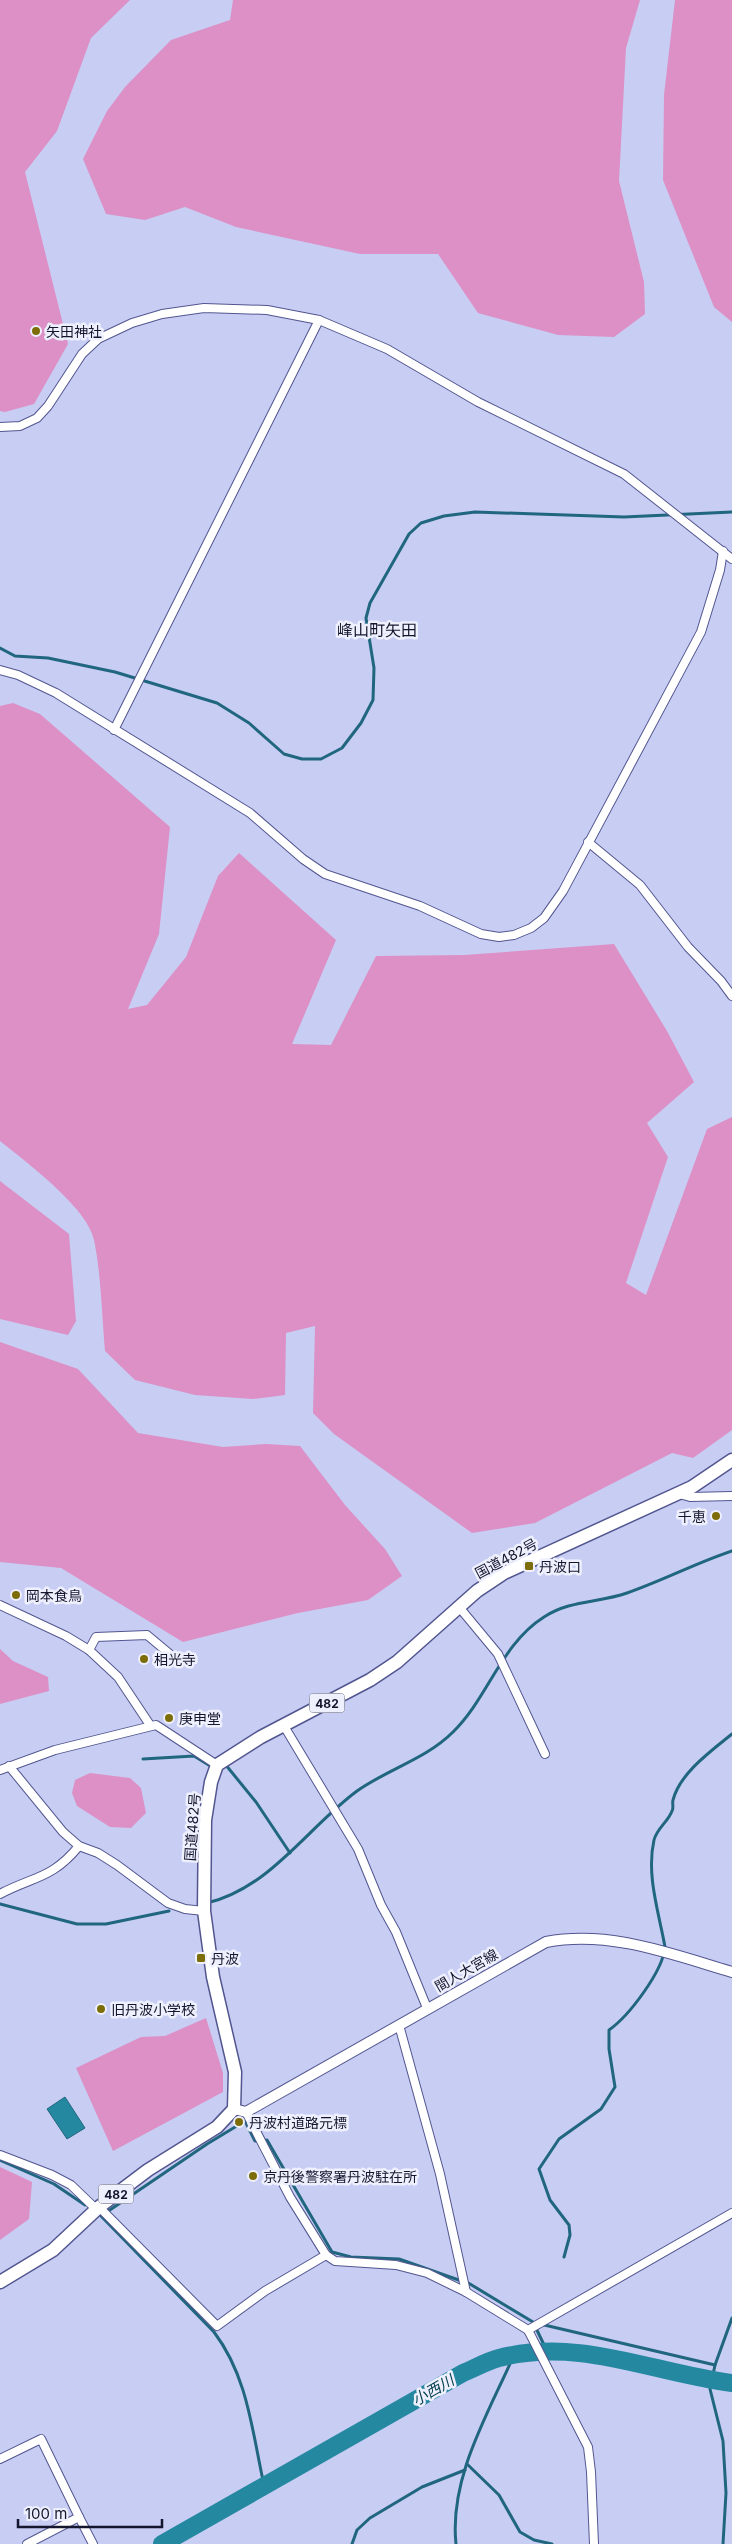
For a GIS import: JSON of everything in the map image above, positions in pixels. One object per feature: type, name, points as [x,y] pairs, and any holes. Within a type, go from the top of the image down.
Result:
[{"type":"highway","name":"国道482号","points":[[240,2111],[235,2072],[213,1977],[204,1911],[205,1820],[211,1782],[217,1766],[227,1757],[370,1680],[397,1662],[477,1591],[504,1573],[677,1494],[732,1460]]},
{"type":"highway","name":"482","points":[[0,2282],[54,2250],[98,2208],[148,2170],[240,2111]]},
{"type":"main road","name":"間人大宮線","points":[[240,2111],[546,1942],[570,1937],[619,1940],[732,1972]]},
{"type":"street","points":[[0,427],[20,426],[37,418],[48,406],[82,354],[98,339],[132,323],[162,314],[204,308],[267,310],[319,320],[387,349],[478,402],[624,474],[732,559]]},
{"type":"street","points":[[114,730],[319,320]]},
{"type":"street","points":[[0,670],[18,675],[56,693],[250,813],[303,859],[326,874],[420,906],[481,934],[500,937],[514,935],[532,928],[552,908],[701,632],[720,570],[723,552]]},
{"type":"street","points":[[588,842],[640,885],[688,947],[721,981],[732,996]]},
{"type":"street","points":[[677,1494],[690,1497],[732,1496]]},
{"type":"street","points":[[0,1605],[66,1636],[89,1650],[118,1677],[150,1725]]},
{"type":"street","points":[[459,1607],[498,1654],[545,1754]]},
{"type":"street","points":[[89,1650],[96,1637],[146,1635],[171,1655]]},
{"type":"street","points":[[0,1770],[55,1750],[150,1725],[156,1725],[217,1766]]},
{"type":"street","points":[[284,1726],[358,1849],[381,1905],[396,1932],[427,2008]]},
{"type":"street","points":[[9,1766],[63,1832],[80,1846],[117,1865],[168,1903],[185,1909],[204,1911]]},
{"type":"street","points":[[0,1894],[40,1878],[66,1862],[80,1846]]},
{"type":"street","points":[[399,2024],[440,2174],[466,2292]]},
{"type":"street","points":[[240,2111],[326,2255],[335,2260],[350,2263],[396,2264],[427,2273],[466,2292],[528,2330],[588,2447],[594,2544]]},
{"type":"street","points":[[0,2155],[52,2175],[71,2185],[98,2208],[217,2326],[265,2291],[326,2255]]},
{"type":"street","points":[[528,2330],[732,2213]]},
{"type":"street","points":[[0,2459],[41,2439],[93,2544]]},
{"type":"street","points":[[27,2544],[79,2517]]},
{"type":"shaded area","points":[[0,0],[130,0],[91,38],[57,131],[25,172],[68,344],[34,404],[5,412],[0,411]]},
{"type":"shaded area","points":[[233,0],[640,0],[626,48],[619,181],[644,282],[645,314],[614,337],[558,335],[478,313],[438,254],[360,254],[236,227],[185,207],[145,220],[106,214],[83,159],[107,111],[125,87],[171,40],[230,20]]},
{"type":"shaded area","points":[[675,0],[732,0],[732,322],[714,307],[663,180],[664,95]]},
{"type":"shaded area","points":[[13,703],[40,714],[170,827],[159,934],[128,1009],[147,1005],[186,957],[218,876],[239,853],[336,940],[292,1044],[331,1045],[376,956],[464,955],[614,944],[667,1031],[694,1082],[647,1123],[668,1157],[626,1283],[646,1295],[707,1129],[732,1117],[732,1430],[693,1458],[672,1453],[535,1523],[472,1533],[334,1434],[313,1413],[315,1326],[286,1333],[285,1395],[253,1399],[195,1395],[135,1380],[105,1351],[98,1266],[94,1240],[89,1227],[80,1214],[54,1186],[0,1141],[0,706]]},
{"type":"shaded area","points":[[0,1181],[69,1234],[76,1321],[68,1335],[0,1319]]},
{"type":"shaded area","points":[[0,1342],[78,1369],[138,1433],[223,1447],[266,1444],[300,1446],[345,1505],[385,1549],[402,1576],[368,1600],[298,1613],[183,1642],[61,1568],[0,1562]]},
{"type":"shaded area","points":[[0,1649],[13,1661],[48,1677],[49,1691],[0,1704]]},
{"type":"shaded area","points":[[90,1773],[130,1778],[141,1788],[146,1813],[131,1828],[110,1827],[77,1806],[72,1793],[75,1780]]},
{"type":"shaded area","points":[[206,2018],[223,2073],[223,2092],[113,2151],[76,2068],[141,2037],[165,2036]]},
{"type":"shaded area","points":[[0,2167],[32,2182],[29,2219],[0,2240]]},
{"type":"water","points":[[65,2097],[85,2128],[67,2139],[47,2109]]},
{"type":"waterway","points":[[0,648],[15,656],[48,658],[115,672],[217,703],[249,723],[284,754],[302,759],[321,759],[342,748],[361,723],[373,700],[374,668],[366,618],[370,603],[409,534],[421,523],[444,516],[475,512],[624,517],[732,512]]},
{"type":"waterway","points":[[207,1903],[229,1895],[269,1871],[357,1791],[431,1750],[453,1732],[476,1703],[517,1642],[529,1628],[544,1617],[564,1607],[627,1593],[732,1551]]},
{"type":"waterway","points":[[564,2257],[570,2235],[569,2225],[550,2200],[539,2169],[559,2139],[601,2109],[615,2087],[609,2049],[609,2030],[626,2015],[644,1992],[658,1968],[665,1947],[652,1880],[654,1840],[670,1815],[673,1808],[673,1800],[682,1781],[697,1763],[732,1734]]},
{"type":"waterway","points":[[143,1759],[194,1756],[212,1767]]},
{"type":"waterway","points":[[225,1764],[256,1802],[290,1853]]},
{"type":"waterway","points":[[0,1904],[77,1924],[106,1924],[169,1911]]},
{"type":"waterway","points":[[264,2485],[242,2386],[225,2349],[214,2332],[101,2216],[207,2144],[245,2121],[255,2141],[267,2140],[332,2252],[351,2257],[399,2259],[470,2284],[533,2322],[547,2351]]},
{"type":"waterway","points":[[0,2160],[54,2184],[85,2205]]},
{"type":"waterway","points":[[723,2544],[726,2493],[723,2441],[710,2389],[715,2365],[732,2318]]},
{"type":"waterway","points":[[540,2324],[715,2365]]},
{"type":"waterway","name":"小西川","points":[[162,2544],[463,2373],[499,2358],[529,2353],[559,2352],[588,2354],[732,2383]]},
{"type":"waterway","points":[[456,2544],[455,2519],[464,2471],[482,2423],[514,2355]]},
{"type":"waterway","points":[[467,2464],[499,2495],[520,2532],[534,2540],[552,2544]]},
{"type":"waterway","points":[[352,2544],[357,2530],[370,2518],[422,2487],[465,2470]]},
{"type":"place","name":"矢田神社","points":[[36,331]]},
{"type":"place","name":"千恵","points":[[716,1516]]},
{"type":"place","name":"丹波口","points":[[529,1566]]},
{"type":"place","name":"岡本食鳥","points":[[16,1595]]},
{"type":"place","name":"相光寺","points":[[144,1659]]},
{"type":"place","name":"庚申堂","points":[[169,1718]]},
{"type":"place","name":"丹波","points":[[201,1958]]},
{"type":"place","name":"旧丹波小学校","points":[[101,2009]]},
{"type":"place","name":"丹波村道路元標","points":[[239,2122]]},
{"type":"place","name":"京丹後警察署丹波駐在所","points":[[253,2176]]},
{"type":"district","name":"峰山町矢田","points":[[377,630]]}]
